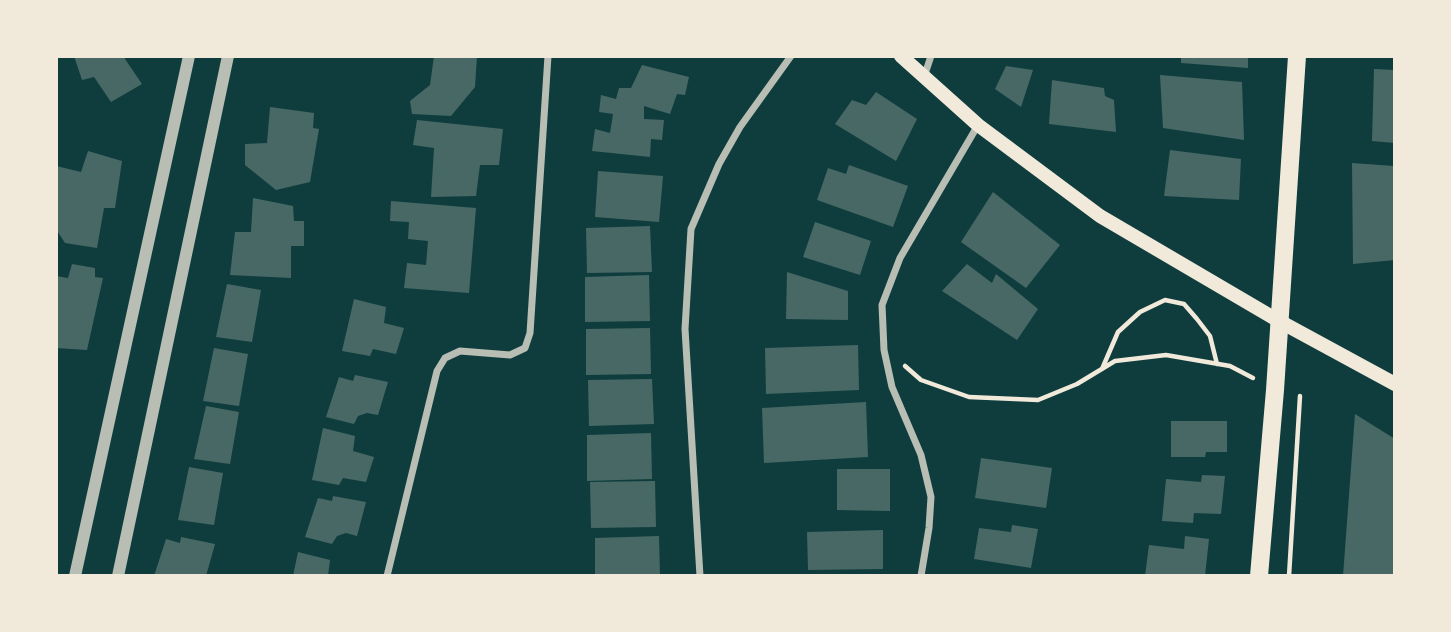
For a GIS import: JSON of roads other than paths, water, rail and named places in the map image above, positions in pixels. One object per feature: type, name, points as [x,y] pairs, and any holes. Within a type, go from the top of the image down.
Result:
[{"type":"main road","points":[[901,56],[978,125],[1100,216],[1279,321],[1395,384]]},
{"type":"main road","points":[[1259,576],[1275,390],[1297,56]]},
{"type":"street","points":[[75,576],[189,56]]},
{"type":"street","points":[[118,576],[228,56]]},
{"type":"street","points":[[387,576],[437,371],[445,358],[460,352],[510,355],[525,348],[530,333],[548,56]]},
{"type":"street","points":[[700,576],[685,329],[691,229],[719,164],[740,127],[791,56]]},
{"type":"street","points":[[924,78],[931,56]]},
{"type":"street","points":[[921,576],[931,498],[921,455],[892,387],[884,350],[882,305],[900,258],[978,125]]}]
